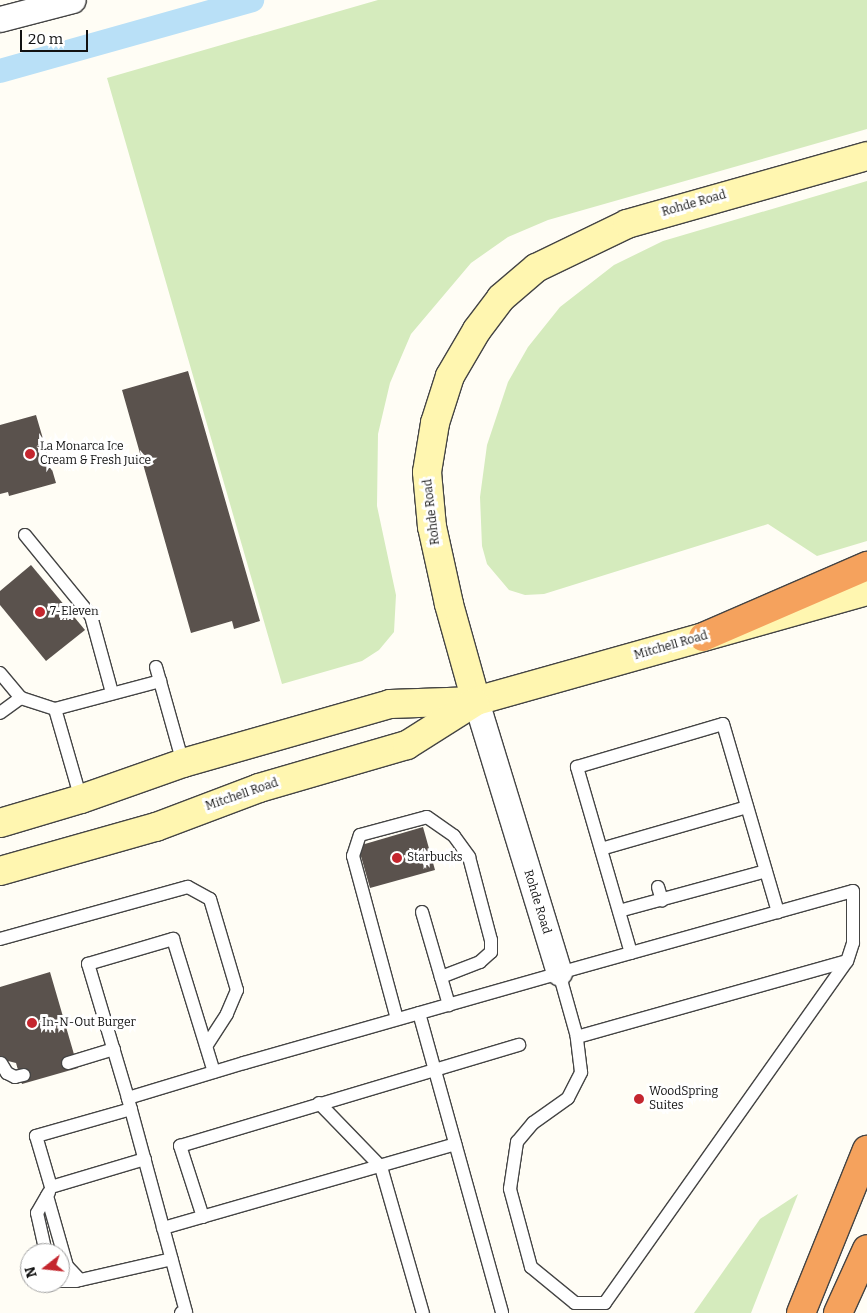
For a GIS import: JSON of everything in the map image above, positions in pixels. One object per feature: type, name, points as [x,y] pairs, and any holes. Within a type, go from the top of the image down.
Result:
[{"type":"highway","points":[[703,637],[867,566]]},
{"type":"highway","points":[[801,1313],[867,1150]]},
{"type":"highway","points":[[838,1313],[867,1249]]},
{"type":"street","points":[[0,19],[74,0]]},
{"type":"street","name":"Rohde Road","points":[[559,974],[476,701],[449,604],[432,527],[427,472],[435,423],[450,376],[477,330],[502,298],[536,268],[627,224],[867,156]]},
{"type":"street","name":"Mitchell Road","points":[[0,823],[81,799],[183,762],[390,704],[476,701],[867,591]]},
{"type":"street","name":"Mitchell Road","points":[[0,871],[156,827],[259,788],[407,745],[476,701]]},
{"type":"lane","points":[[25,535],[91,616],[112,693]]},
{"type":"lane","points":[[156,667],[183,762]]},
{"type":"lane","points":[[0,673],[21,698],[55,709],[160,681]]},
{"type":"lane","points":[[0,714],[21,698]]},
{"type":"lane","points":[[55,709],[81,799]]},
{"type":"lane","points":[[631,953],[577,767],[723,724],[778,912]]},
{"type":"lane","points":[[601,849],[646,841],[680,832],[747,807]]},
{"type":"lane","points":[[398,1019],[353,856],[360,836],[427,817],[454,836],[469,857],[491,940],[491,952],[480,962],[441,977]]},
{"type":"lane","points":[[619,912],[660,894],[695,884],[766,871]]},
{"type":"lane","points":[[0,940],[188,887],[210,899],[237,990],[206,1046]]},
{"type":"lane","points":[[80,1280],[68,1266],[36,1136],[214,1072],[419,1013],[853,891],[853,943],[847,961],[604,1303],[575,1303],[530,1267],[510,1189],[518,1142],[532,1123],[568,1098],[581,1072],[578,1037],[559,974]]},
{"type":"lane","points":[[422,912],[449,1005]]},
{"type":"lane","points":[[184,1313],[172,1259],[130,1103],[88,964],[173,939],[214,1072]]},
{"type":"lane","points":[[578,1037],[847,961]]},
{"type":"lane","points":[[419,1013],[502,1313]]},
{"type":"lane","points":[[203,1217],[180,1146],[518,1045]]},
{"type":"lane","points":[[68,1063],[114,1049]]},
{"type":"lane","points":[[1,1063],[7,1073],[15,1077],[24,1076]]},
{"type":"lane","points":[[320,1103],[381,1167],[422,1313]]},
{"type":"lane","points":[[163,1228],[456,1144]]},
{"type":"lane","points":[[44,1243],[37,1213],[49,1191],[145,1159]]},
{"type":"lane","points":[[70,1280],[80,1280],[172,1259]]},
{"type":"green space","points":[[378,0],[867,0],[867,129],[548,220],[508,237],[471,263],[411,334],[390,383],[378,434],[377,506],[396,595],[394,632],[379,650],[362,661],[282,684],[107,78]]},
{"type":"green space","points":[[867,181],[867,541],[817,556],[768,524],[544,594],[525,595],[509,590],[487,564],[482,546],[480,497],[487,445],[508,382],[528,347],[560,307],[614,265],[663,241]]},
{"type":"green space","points":[[798,1194],[751,1313],[694,1313],[760,1219]]},
{"type":"building","points":[[188,371],[260,621],[234,629],[232,621],[191,633],[122,390]]},
{"type":"building","points":[[36,415],[56,483],[9,496],[8,492],[0,494],[0,425]]},
{"type":"building","points":[[31,565],[85,630],[46,661],[0,605],[0,591]]},
{"type":"building","name":"Starbucks","points":[[423,827],[435,870],[370,888],[358,846]]},
{"type":"building","name":"In-N-Out Burger","points":[[50,972],[78,1068],[22,1084],[16,1063],[0,1059],[0,987]]},
{"type":"waterway","points":[[0,71],[252,0]]},
{"type":"place","name":"La Monarca Ice Cream & Fresh Juice","points":[[30,454]]},
{"type":"place","name":"7-Eleven","points":[[40,612]]},
{"type":"place","name":"Starbucks","points":[[397,858]]},
{"type":"place","name":"In-N-Out Burger","points":[[32,1023]]},
{"type":"place","name":"WoodSpring Suites","points":[[639,1099]]}]
